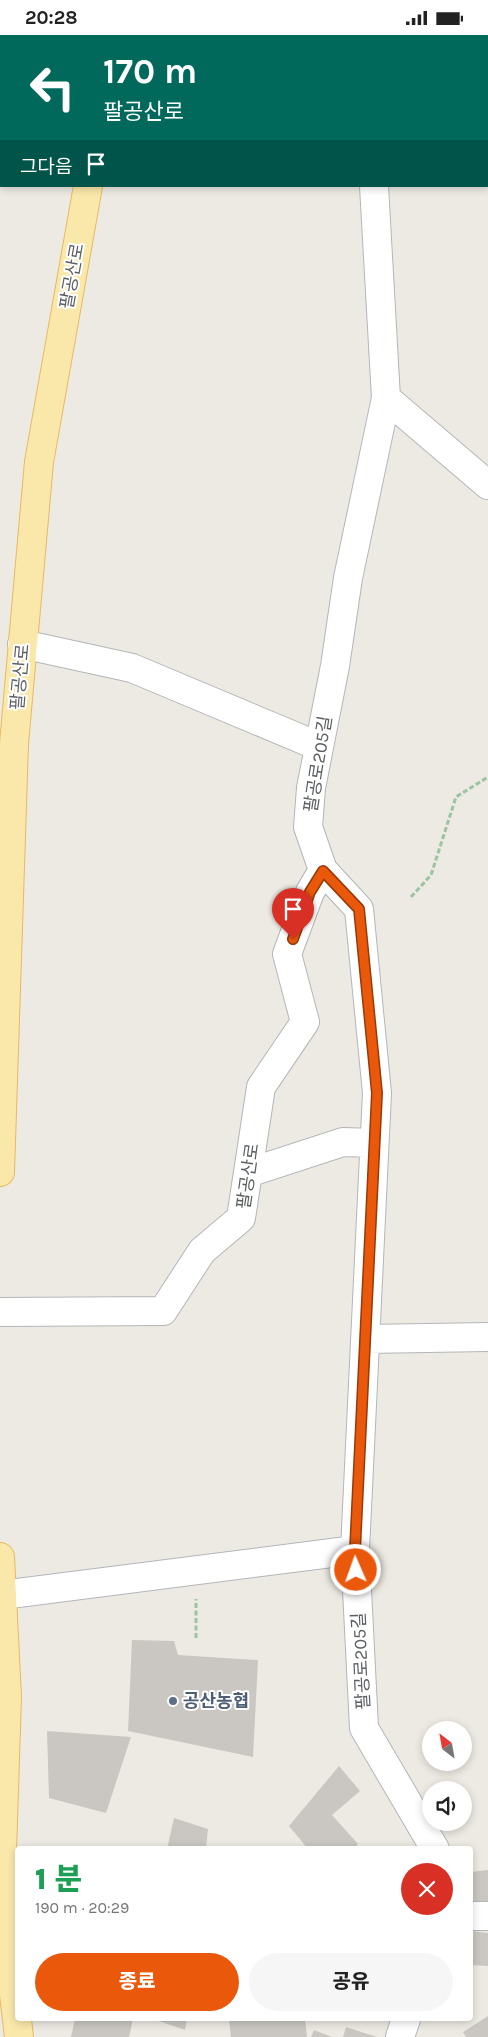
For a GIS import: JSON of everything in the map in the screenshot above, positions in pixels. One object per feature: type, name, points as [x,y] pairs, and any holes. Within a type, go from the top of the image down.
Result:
[{"type":"main road","name":"팔공산로","points":[[0,1172],[14,744],[38,462],[88,187]]},
{"type":"main road","points":[[0,1557],[6,1886],[15,1991]]},
{"type":"main road","points":[[18,2021],[19,2037]]},
{"type":"street","name":"팔공로205길","points":[[374,187],[386,398],[348,578],[335,667],[311,788],[308,827],[323,871],[359,909],[377,1093],[355,1550],[364,1729],[433,1846]]},
{"type":"street","points":[[386,398],[488,485]]},
{"type":"street","points":[[22,643],[132,668],[318,746]]},
{"type":"street","name":"팔공산로","points":[[0,1312],[163,1311],[202,1251],[242,1218],[261,1087],[305,1022],[287,954],[310,892],[323,871]]},
{"type":"street","points":[[248,1173],[343,1142],[374,1143]]},
{"type":"street","points":[[365,1339],[488,1337]]},
{"type":"street","points":[[2,1595],[355,1550]]},
{"type":"street","points":[[473,1916],[488,1916]]},
{"type":"street","points":[[400,2037],[405,2021]]},
{"type":"path","points":[[411,897],[431,875],[456,797],[488,777]]},
{"type":"path","points":[[196,1638],[195,1603],[207,1569]]},
{"type":"building","points":[[132,1640],[174,1641],[178,1655],[258,1660],[253,1757],[128,1731]]},
{"type":"building","points":[[47,1731],[131,1737],[106,1813],[49,1798]]},
{"type":"building","points":[[339,1766],[360,1791],[332,1815],[358,1844],[356,1846],[306,1846],[289,1826]]},
{"type":"building","points":[[174,1818],[208,1829],[206,1846],[168,1846]]},
{"type":"building","points":[[488,1870],[488,1906],[473,1907],[473,1872]]},
{"type":"building","points":[[473,1931],[488,1933],[488,1966],[473,1965]]},
{"type":"building","points":[[488,2016],[488,2037],[466,2037],[463,2032]]},
{"type":"building","points":[[75,2021],[133,2021],[129,2037],[71,2037]]},
{"type":"building","points":[[159,2021],[187,2021],[185,2030]]},
{"type":"building","points":[[229,2021],[305,2021],[307,2037],[231,2037]]},
{"type":"building","points":[[346,2027],[377,2037],[343,2037]]},
{"type":"building","points":[[314,2030],[332,2037],[311,2037]]},
{"type":"place","name":"공산농협","points":[[173,1701]]},
{"type":"route","points":[[293,939],[310,892],[323,871],[359,909],[377,1093],[355,1550],[356,1570]]}]
